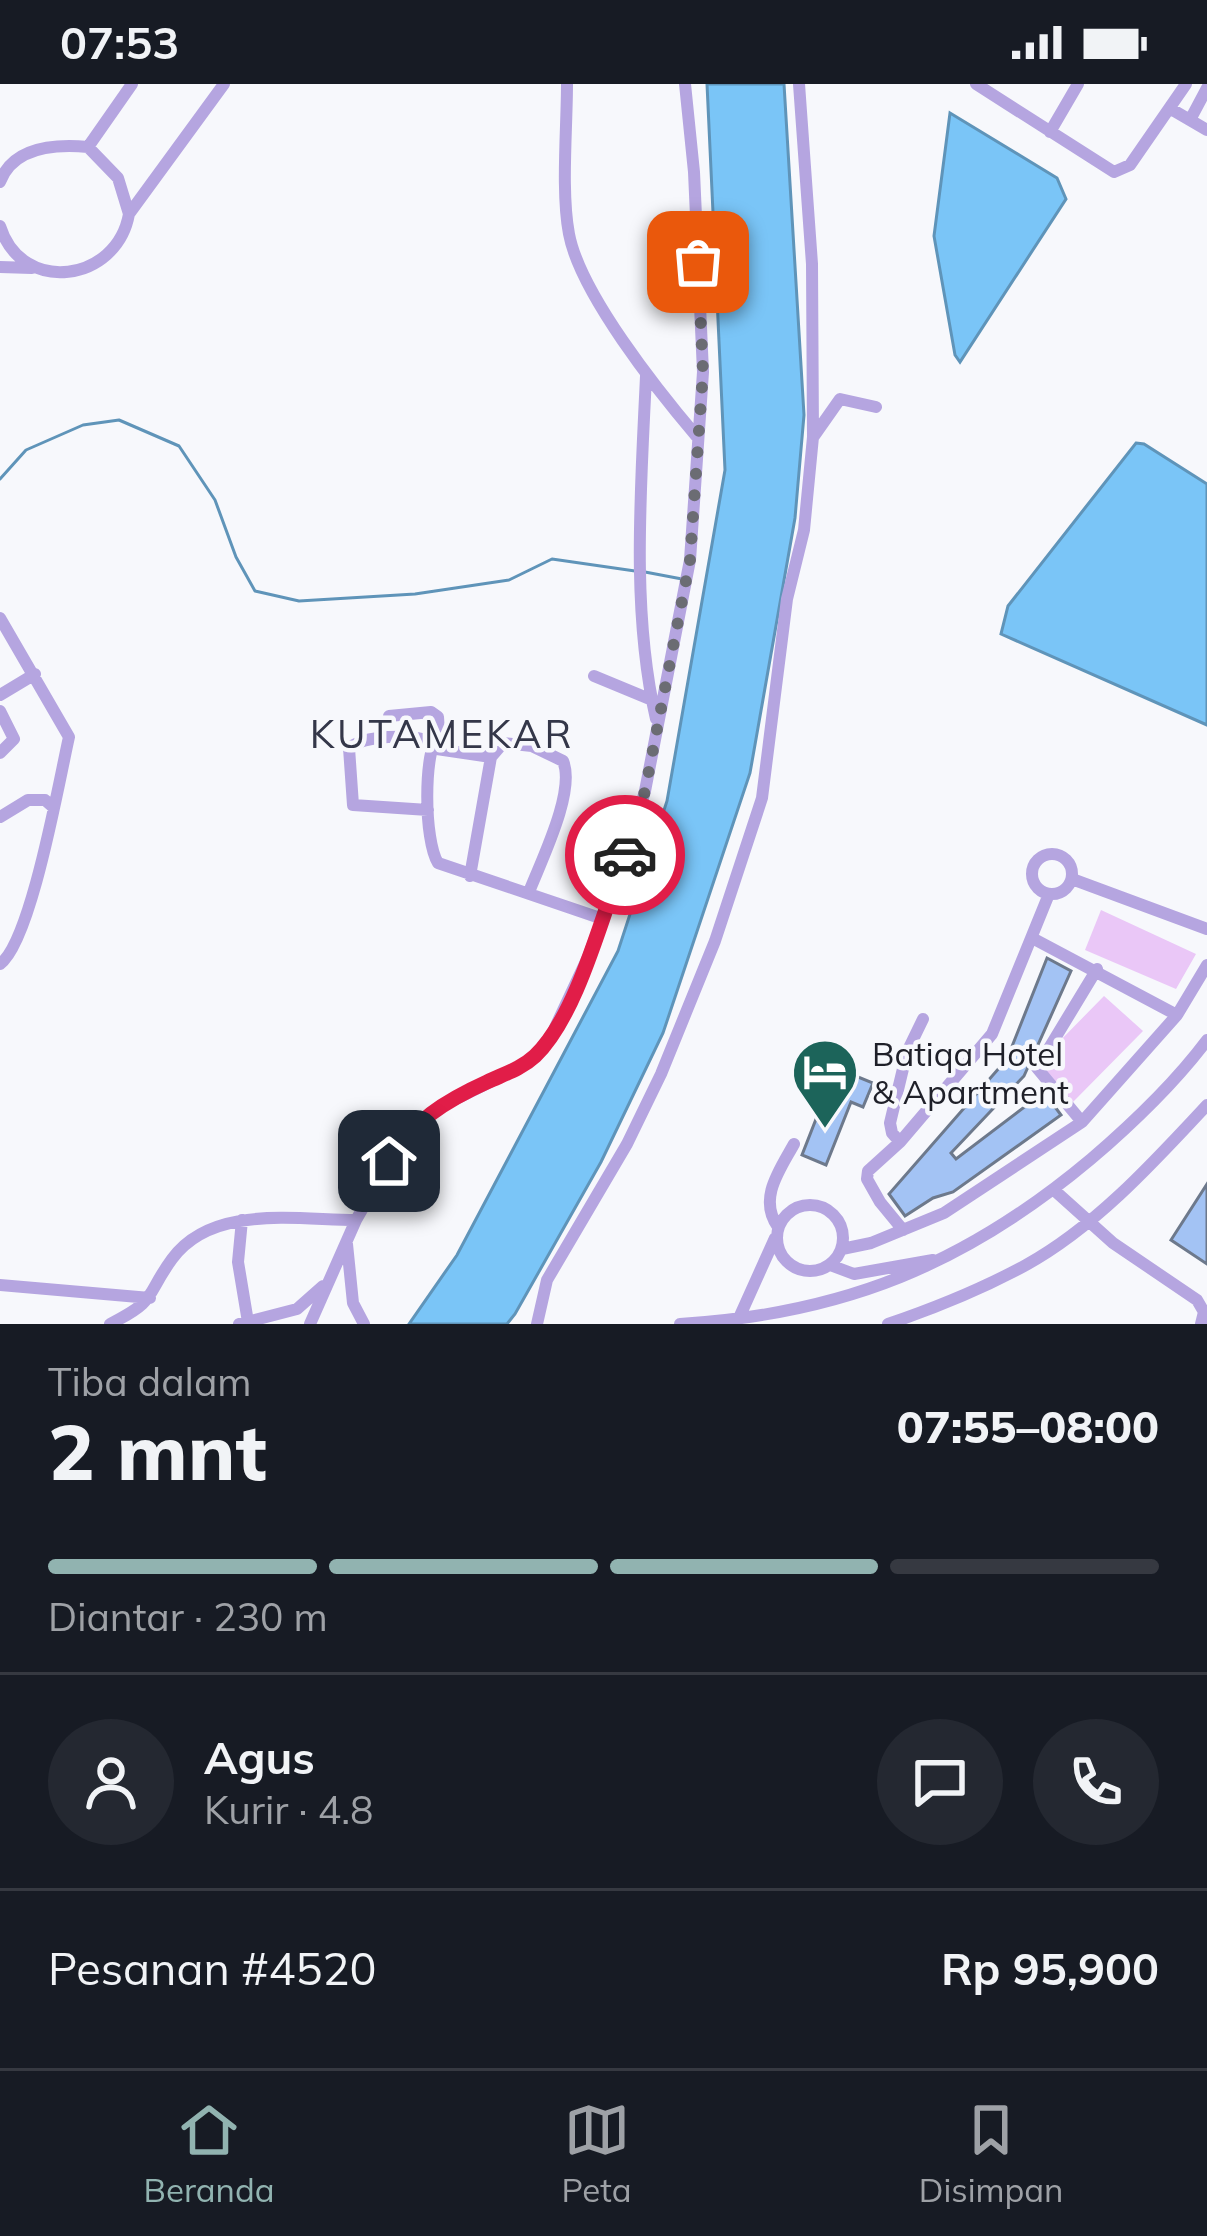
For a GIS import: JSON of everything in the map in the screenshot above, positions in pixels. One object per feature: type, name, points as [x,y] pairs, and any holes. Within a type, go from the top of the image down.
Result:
[{"type":"street","points":[[88,147],[132,84]]},
{"type":"street","points":[[129,214],[224,84]]},
{"type":"street","points":[[567,84],[568,232],[578,262],[646,376],[698,438]]},
{"type":"street","points":[[310,1324],[356,1220],[405,1135],[422,1118],[536,1055],[567,1007],[630,843],[690,560],[703,372],[686,84]]},
{"type":"street","points":[[537,1324],[547,1280],[627,1144],[661,1074],[715,941],[755,821],[787,599],[804,530],[813,437],[809,203],[799,84]]},
{"type":"street","points":[[976,84],[1118,172],[1130,165],[1186,84]]},
{"type":"street","points":[[1050,132],[1078,84]]},
{"type":"street","points":[[1171,109],[1198,125],[1207,88]]},
{"type":"street","points":[[0,182],[26,153],[46,147],[88,147],[118,178],[129,214],[126,232],[90,268],[62,274],[0,267]]},
{"type":"street","points":[[0,226],[16,256],[33,268]]},
{"type":"street","points":[[646,376],[642,558],[646,676],[658,726]]},
{"type":"street","points":[[813,437],[840,399],[876,406]]},
{"type":"street","points":[[0,618],[69,737],[20,932],[12,954],[0,964]]},
{"type":"street","points":[[0,695],[34,674]]},
{"type":"street","points":[[594,676],[652,700]]},
{"type":"street","points":[[0,711],[14,739],[0,753]]},
{"type":"street","points":[[388,716],[436,714],[439,732],[430,745],[428,810],[438,863],[600,918]]},
{"type":"street","points":[[428,810],[353,805],[349,748],[356,742],[391,738],[491,757]]},
{"type":"street","points":[[470,876],[491,757],[496,746],[512,741],[549,752],[566,766],[561,806],[530,892]]},
{"type":"street","points":[[2,812],[36,799],[53,807]]},
{"type":"street","points":[[1054,854],[1065,858],[1072,867],[1072,879],[1064,891],[1039,890],[1032,880],[1034,863],[1054,854]]},
{"type":"street","points":[[1072,879],[1207,928]]},
{"type":"street","points":[[904,1230],[867,1179],[872,1165],[901,1142],[992,1034],[1049,894]]},
{"type":"street","points":[[1034,939],[1177,1015]]},
{"type":"street","points":[[842,1249],[944,1213],[1082,1122],[1177,1015],[1207,965]]},
{"type":"street","points":[[1082,1122],[1036,1068],[1097,969]]},
{"type":"street","points":[[901,1142],[890,1123],[907,1052],[923,1018]]},
{"type":"street","points":[[680,1324],[815,1304],[879,1286],[952,1257],[1054,1190],[1144,1112],[1207,1040]]},
{"type":"street","points":[[888,1324],[1030,1263],[1088,1220],[1207,1105]]},
{"type":"street","points":[[739,1318],[777,1233],[792,1209],[814,1204],[826,1208],[841,1226],[842,1249],[830,1265],[810,1271],[795,1268],[784,1258],[777,1233],[770,1217],[768,1196],[794,1144]]},
{"type":"street","points":[[1054,1190],[1126,1252],[1197,1300],[1204,1312],[1201,1324]]},
{"type":"street","points":[[110,1324],[145,1305],[172,1259],[205,1230],[242,1220],[356,1220]]},
{"type":"street","points":[[242,1220],[238,1262],[243,1323],[297,1309],[327,1283]]},
{"type":"street","points":[[347,1243],[350,1287],[364,1324]]},
{"type":"street","points":[[830,1265],[854,1274],[952,1257]]},
{"type":"street","points":[[0,1285],[151,1298]]},
{"type":"shaded area","points":[[1101,910],[1196,954],[1176,989],[1085,950]]},
{"type":"shaded area","points":[[1104,996],[1143,1031],[1073,1102],[1043,1067],[1053,1048]]},
{"type":"water","points":[[707,84],[784,84],[804,415],[795,518],[750,773],[663,1033],[601,1162],[515,1314],[507,1324],[409,1324],[457,1255],[618,951],[667,801],[725,470]]},
{"type":"water","points":[[950,113],[1057,178],[1066,199],[960,362],[934,236]]},
{"type":"water","points":[[1136,443],[1207,484],[1207,725],[1001,634],[1008,606]]},
{"type":"building","points":[[1047,958],[1071,971],[1024,1076],[951,1153],[956,1159],[1044,1092],[1061,1115],[953,1192],[905,1216],[889,1194],[1007,1059]]},
{"type":"building","name":"Batiqa Hotel & Apartment","points":[[836,1068],[873,1083],[863,1107],[851,1102],[826,1165],[802,1155]]},
{"type":"building","points":[[1207,1184],[1207,1264],[1171,1240]]},
{"type":"waterway","points":[[0,479],[26,450],[83,425],[119,420],[179,446],[215,500],[236,557],[255,591],[299,601],[415,594],[509,580],[552,559],[635,571]]},
{"type":"waterway","points":[[645,572],[682,579]]},
{"type":"way so far","points":[[625,855],[645,791],[690,560],[703,372],[698,262]]},
{"type":"place","name":"Batiqa Hotel & Apartment","points":[[825,1131]]},
{"type":"district","name":"KUTAMEKAR","points":[[442,733]]},
{"type":"route","points":[[389,1161],[422,1118],[536,1055],[567,1007],[625,855]]}]
